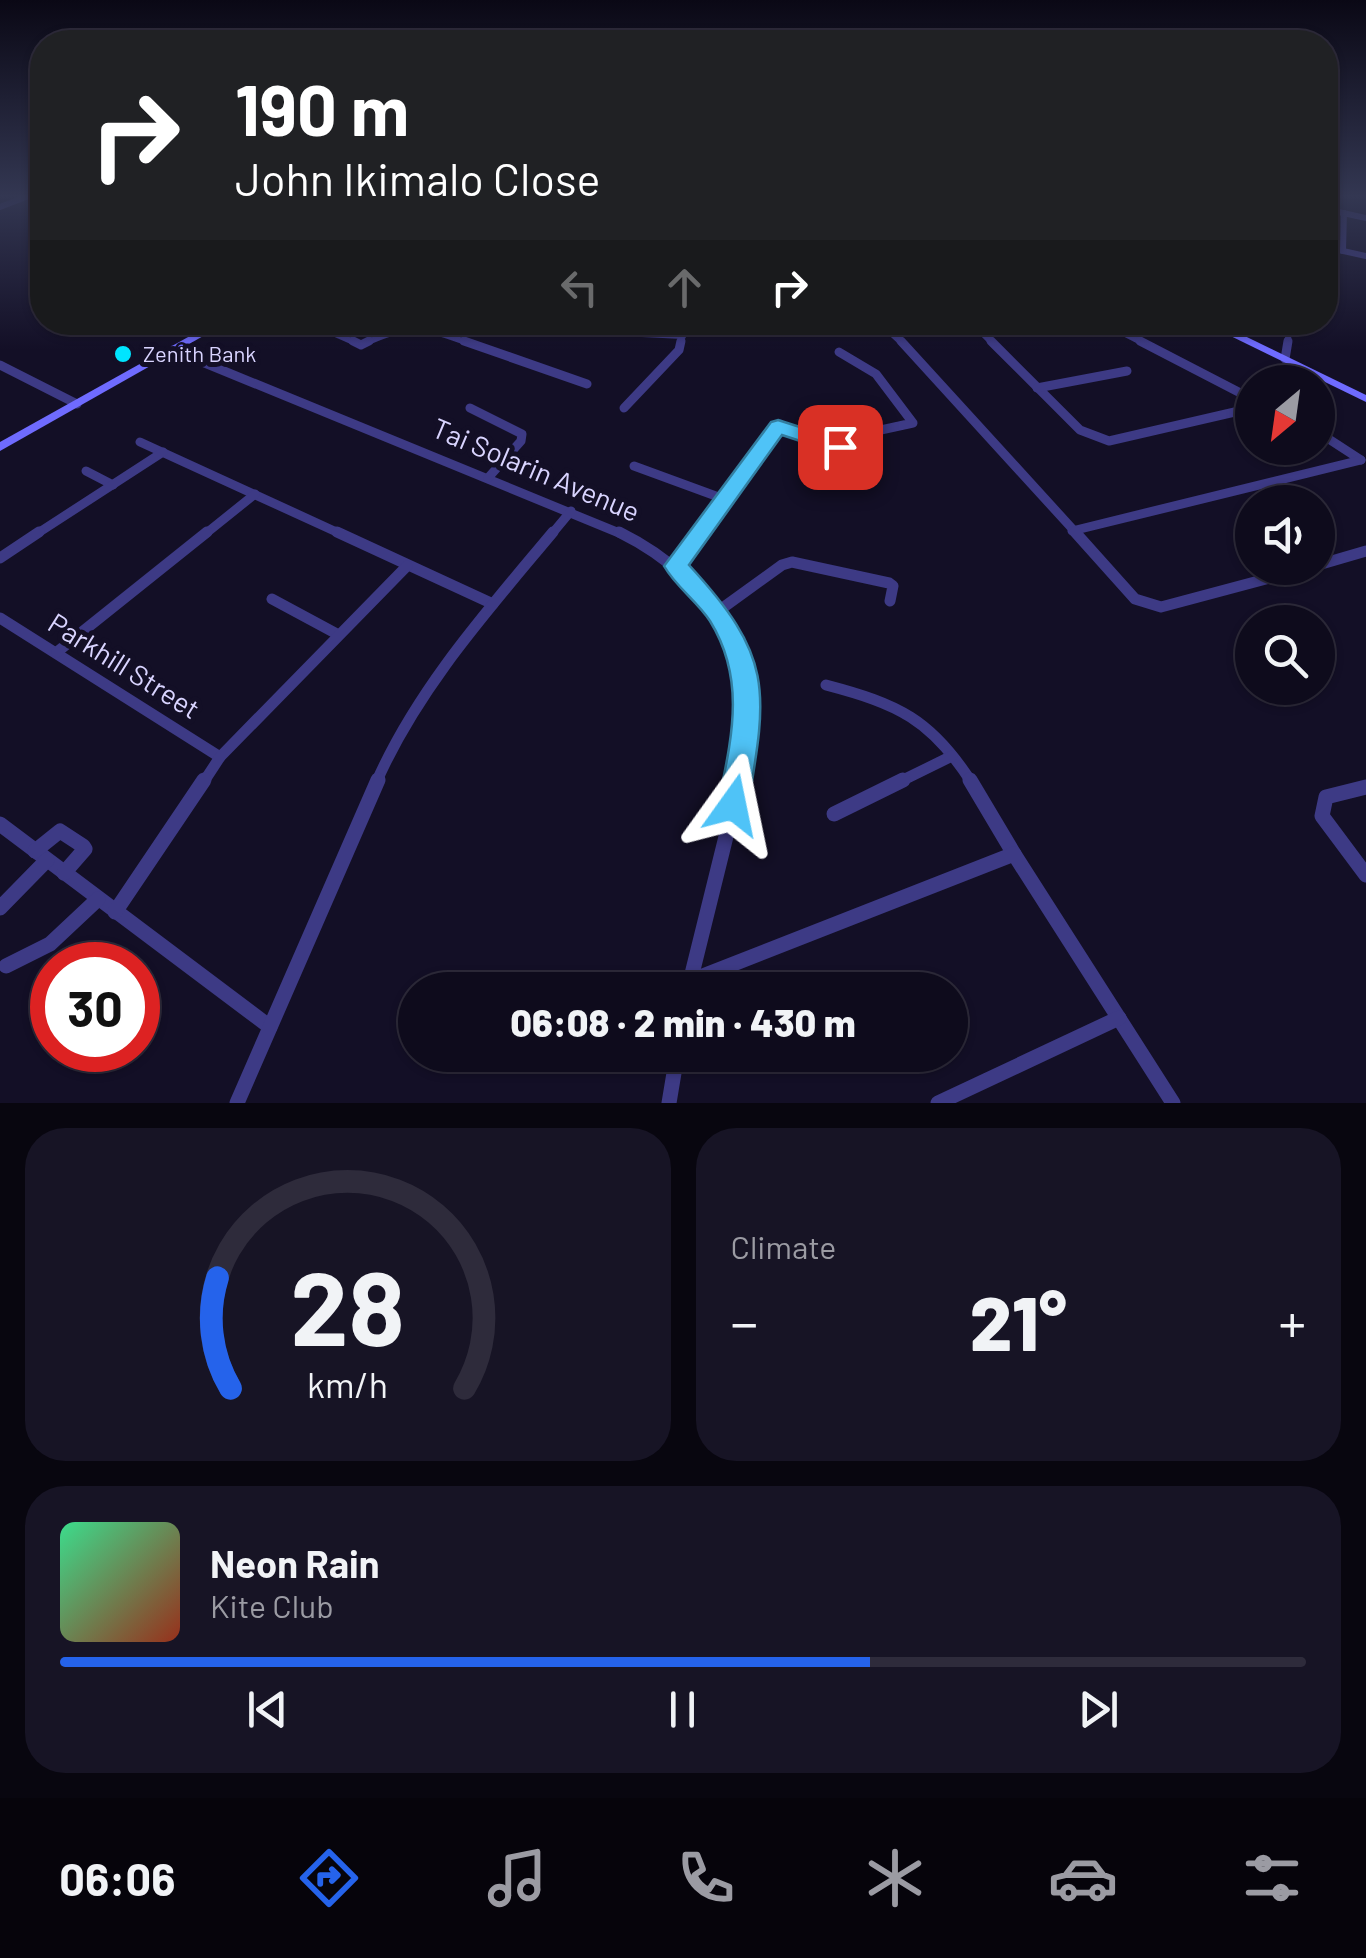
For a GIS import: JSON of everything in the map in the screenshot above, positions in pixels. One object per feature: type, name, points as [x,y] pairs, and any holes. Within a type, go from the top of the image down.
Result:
[{"type":"street","points":[[1338,249],[1366,256]]},
{"type":"street","points":[[0,447],[200,335]]},
{"type":"street","points":[[340,335],[362,344],[382,335]]},
{"type":"street","points":[[445,335],[587,384]]},
{"type":"street","points":[[624,408],[670,362],[684,336],[663,335]]},
{"type":"street","points":[[893,335],[918,357],[1135,600],[1161,607],[1243,585]]},
{"type":"street","points":[[985,335],[1080,430],[1093,438],[1109,441],[1235,412]]},
{"type":"street","points":[[1127,335],[1235,390]]},
{"type":"street","points":[[1234,335],[1366,399]]},
{"type":"street","points":[[1286,359],[1290,335]]},
{"type":"street","name":"Tai Solarin Avenue","points":[[173,350],[610,528],[676,566],[717,612],[740,655],[748,685],[749,721],[741,774],[692,972]]},
{"type":"street","points":[[676,566],[779,425],[844,448],[867,433],[912,422],[876,374],[839,352]]},
{"type":"street","points":[[2,368],[77,404]]},
{"type":"street","points":[[1037,388],[1127,371]]},
{"type":"street","points":[[470,408],[522,434],[521,442],[488,478]]},
{"type":"street","points":[[140,442],[494,604]]},
{"type":"street","points":[[1335,443],[1364,461]]},
{"type":"street","points":[[0,558],[163,452]]},
{"type":"street","points":[[1072,531],[1364,461]]},
{"type":"street","points":[[634,466],[724,500]]},
{"type":"street","points":[[86,471],[113,485]]},
{"type":"street","points":[[57,652],[255,494]]},
{"type":"street","points":[[237,1103],[389,754],[439,672],[571,512]]},
{"type":"street","points":[[1335,560],[1366,552]]},
{"type":"street","points":[[717,612],[782,565],[792,562],[889,583],[893,589],[890,602]]},
{"type":"street","points":[[115,912],[220,756],[407,566]]},
{"type":"street","points":[[272,600],[337,634]]},
{"type":"street","name":"Parkhill Street","points":[[0,618],[220,756]]},
{"type":"street","points":[[826,684],[880,699],[915,716],[937,736],[1173,1103]]},
{"type":"street","points":[[834,814],[952,756]]},
{"type":"street","points":[[1366,787],[1326,797],[1322,816],[1366,875]]},
{"type":"street","points":[[0,824],[270,1027]]},
{"type":"street","points":[[0,908],[60,830],[85,850],[64,873]]},
{"type":"street","points":[[723,972],[1014,854]]},
{"type":"street","points":[[6,966],[50,944],[98,898]]},
{"type":"street","points":[[938,1103],[1120,1018]]},
{"type":"street","points":[[668,1103],[674,1072]]},
{"type":"place","name":"Zenith Bank","points":[[123,354]]},
{"type":"route","points":[[733,805],[749,721],[748,685],[740,655],[717,612],[676,566],[778,426],[818,436],[840,447]]}]
